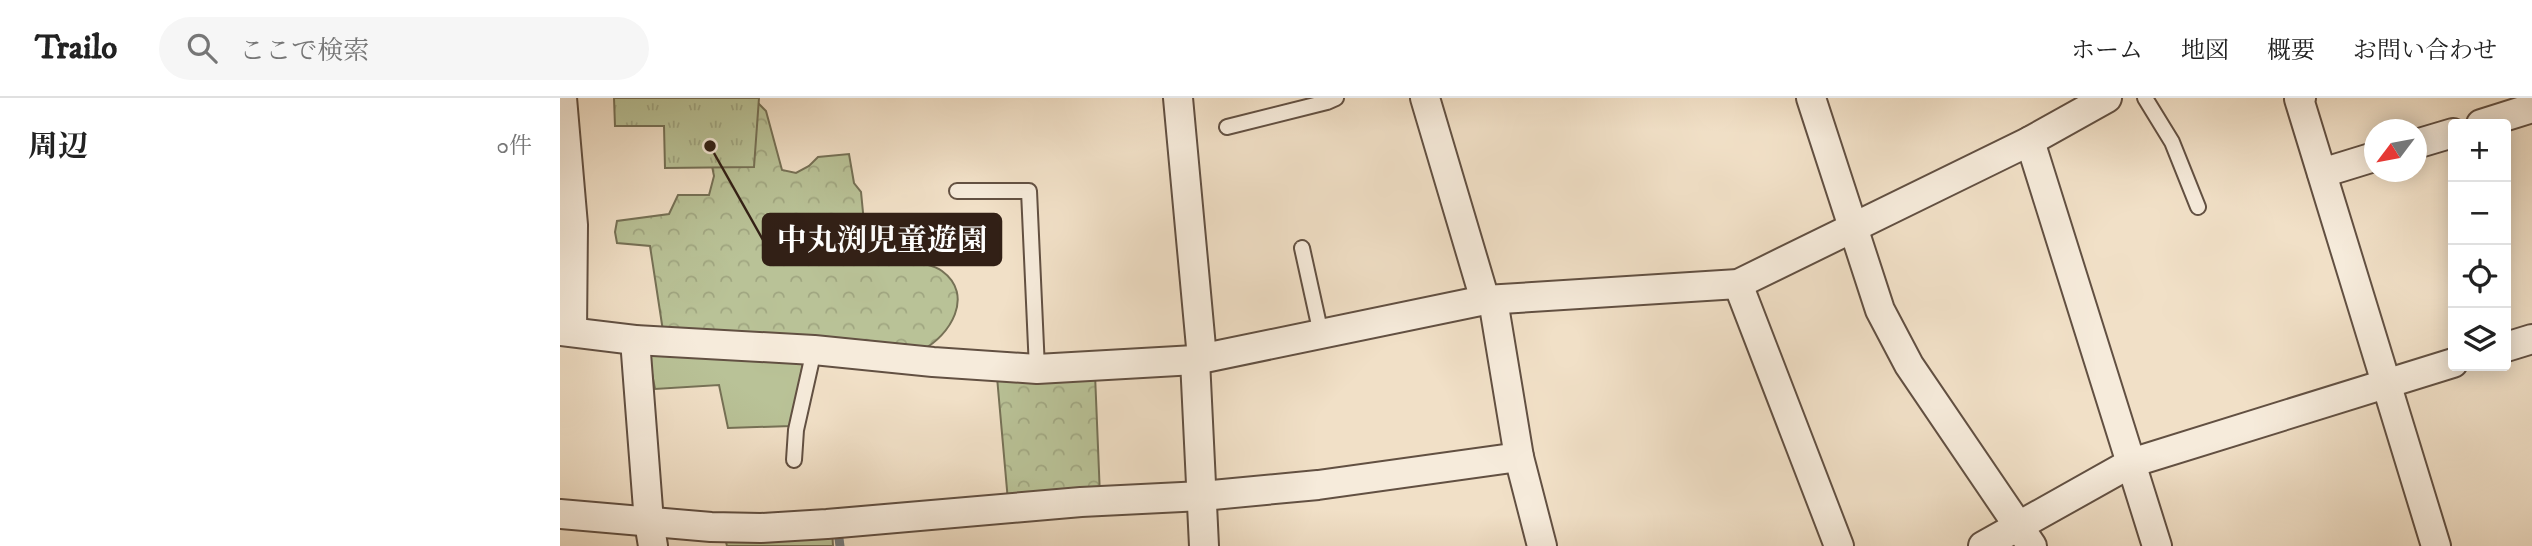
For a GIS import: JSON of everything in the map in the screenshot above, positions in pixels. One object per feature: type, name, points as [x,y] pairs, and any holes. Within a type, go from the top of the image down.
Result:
[{"type":"street","points":[[562,98],[573,225],[566,331],[635,340],[814,350],[1037,369],[1198,359],[1489,300],[1738,285],[2030,141],[2107,98]]},
{"type":"street","points":[[1178,98],[1198,359],[1204,546]]},
{"type":"street","points":[[1424,98],[1489,300],[1520,457],[1542,546]]},
{"type":"street","points":[[1811,98],[1880,310],[1909,365],[2026,536]]},
{"type":"street","points":[[2301,98],[2299,99],[2436,546]]},
{"type":"street","points":[[2497,119],[2532,108]]},
{"type":"street","points":[[2427,141],[2448,135]]},
{"type":"street","points":[[2030,141],[2157,546]]},
{"type":"street","points":[[2322,173],[2364,160]]},
{"type":"street","points":[[1738,285],[1839,546]]},
{"type":"street","points":[[2511,345],[2532,339]]},
{"type":"street","points":[[635,340],[651,534]]},
{"type":"street","points":[[1983,546],[2026,536],[2131,463],[2448,365]]},
{"type":"street","points":[[560,514],[651,534],[711,527],[761,528],[1081,502],[1202,496],[1318,485],[1520,457]]},
{"type":"lane","points":[[1227,127],[1336,98]]},
{"type":"lane","points":[[2145,98],[2172,142],[2198,207]]},
{"type":"lane","points":[[957,191],[1030,191],[1037,369]]},
{"type":"lane","points":[[1302,248],[1321,334]]},
{"type":"lane","points":[[794,460],[796,430],[814,350]]},
{"type":"green space","points":[[614,98],[759,98],[754,167],[665,168],[664,126],[615,126]]},
{"type":"green space","points":[[753,98],[766,111],[782,170],[796,173],[818,157],[849,154],[854,183],[861,192],[866,243],[870,252],[904,252],[912,260],[942,271],[952,281],[958,303],[955,314],[942,335],[932,344],[922,350],[663,331],[650,246],[617,243],[617,221],[669,214],[678,195],[709,195],[714,176],[711,161]]},
{"type":"green space","points":[[648,353],[804,358],[791,426],[728,428],[719,385],[655,389]]},
{"type":"green space","points":[[1095,374],[1100,496],[1008,501],[997,377]]},
{"type":"green space","points":[[832,530],[833,546],[727,546],[724,534]]},
{"type":"waterway","points":[[838,531],[840,546]]},
{"type":"place","name":"中丸渕児童遊園","points":[[710,146]]}]
